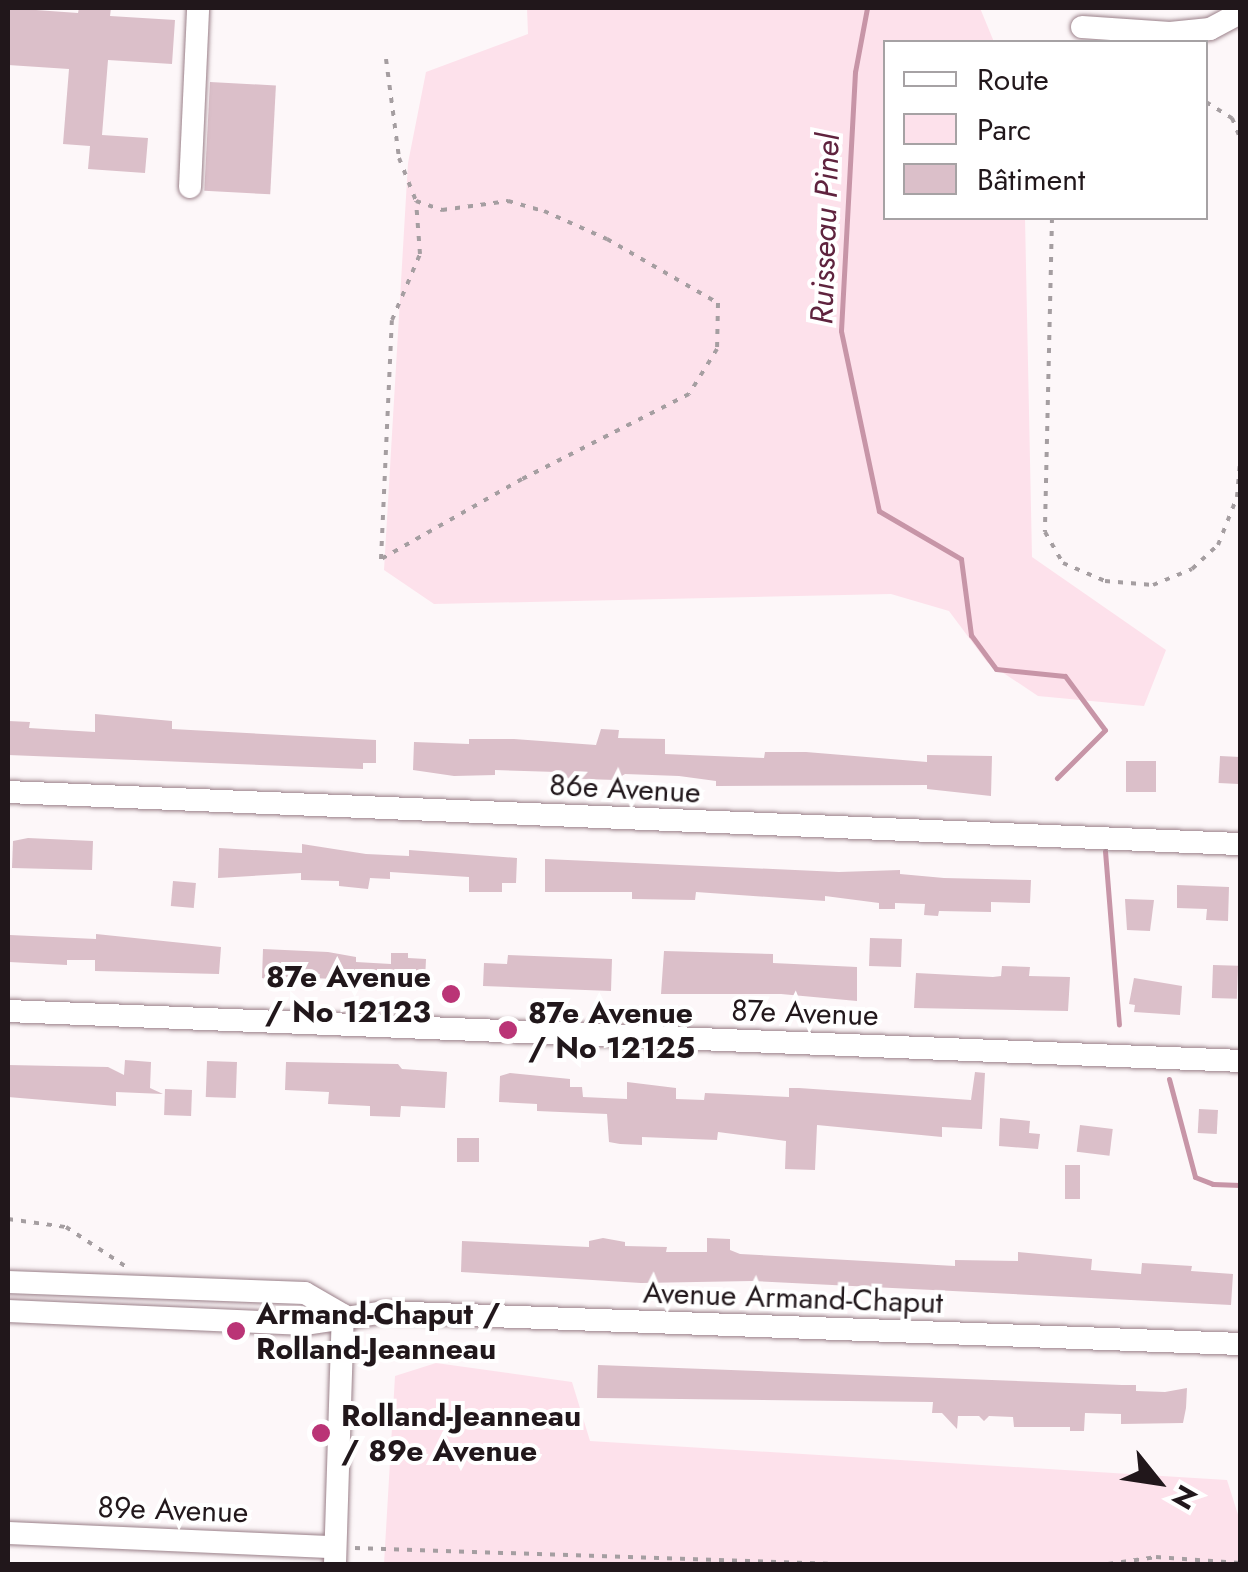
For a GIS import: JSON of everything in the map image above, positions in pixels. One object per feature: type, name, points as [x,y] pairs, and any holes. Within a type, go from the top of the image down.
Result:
[{"type":"street","points":[[190,188],[198,8]]},
{"type":"street","points":[[1082,27],[1170,33],[1210,29],[1240,14]]},
{"type":"street","name":"86e Avenue","points":[[8,792],[1240,844]]},
{"type":"street","name":"87e Avenue","points":[[8,1011],[1240,1061]]},
{"type":"street","name":"Avenue Armand-Chaput","points":[[8,1282],[305,1293],[343,1315]]},
{"type":"street","name":"Avenue Armand-Chaput","points":[[8,1310],[306,1324],[343,1315],[384,1312],[1240,1344]]},
{"type":"street","points":[[335,1556],[343,1315]]},
{"type":"street","name":"89e Avenue","points":[[8,1532],[335,1556]]},
{"type":"path","points":[[386,60],[398,158],[416,202],[420,254],[392,320],[381,558],[522,479],[689,394],[717,349],[718,303],[607,240],[544,211],[508,201],[442,210],[416,202]]},
{"type":"path","points":[[1208,103],[1232,118],[1240,138]]},
{"type":"path","points":[[1052,220],[1045,532],[1064,563],[1105,582],[1153,585],[1192,568],[1218,545],[1237,496],[1240,460]]},
{"type":"path","points":[[8,1218],[66,1227],[126,1267]]},
{"type":"path","points":[[335,1556],[828,1564]]},
{"type":"path","points":[[1108,1564],[1156,1557],[1240,1563]]},
{"type":"green space","points":[[527,8],[980,8],[993,40],[883,40],[883,220],[1025,220],[1032,557],[1166,650],[1144,706],[1038,696],[987,662],[949,611],[891,594],[434,604],[384,570],[408,163],[426,72],[528,34]]},
{"type":"green space","points":[[436,1363],[572,1382],[590,1441],[1227,1480],[1240,1521],[1240,1564],[384,1564],[395,1376]]},
{"type":"building","points":[[8,8],[78,13],[79,8],[111,8],[110,16],[175,20],[172,64],[108,60],[102,135],[148,138],[145,173],[88,169],[90,146],[63,144],[69,69],[8,65]]},
{"type":"building","points":[[210,82],[276,85],[270,194],[204,191]]},
{"type":"building","points":[[95,714],[172,721],[172,729],[376,740],[376,763],[363,763],[363,769],[8,755],[8,721],[30,722],[29,728],[95,732]]},
{"type":"building","points":[[601,729],[619,730],[618,738],[665,739],[665,754],[764,758],[765,752],[806,752],[927,762],[927,755],[992,756],[991,796],[927,789],[927,785],[716,786],[716,781],[679,776],[625,774],[615,780],[557,778],[557,772],[495,770],[495,775],[454,776],[413,770],[414,742],[469,744],[469,739],[514,739],[596,745]]},
{"type":"building","points":[[1220,756],[1240,757],[1239,784],[1219,783]]},
{"type":"building","points":[[1126,761],[1156,761],[1156,792],[1126,792]]},
{"type":"building","points":[[13,841],[93,841],[92,870],[12,868]]},
{"type":"building","points":[[302,844],[366,854],[409,856],[409,850],[517,858],[516,883],[502,883],[502,892],[469,892],[469,877],[390,872],[390,879],[370,878],[368,889],[339,886],[339,881],[301,880],[301,873],[218,878],[219,848],[302,853]]},
{"type":"building","points":[[545,859],[839,872],[900,870],[900,874],[944,878],[1031,880],[1030,903],[991,902],[991,912],[939,911],[938,916],[924,915],[925,904],[895,903],[895,909],[879,909],[879,903],[825,896],[825,901],[696,892],[695,900],[632,899],[632,892],[545,892]]},
{"type":"building","points":[[173,881],[196,883],[194,908],[171,906]]},
{"type":"building","points":[[1177,885],[1229,887],[1228,921],[1206,920],[1207,909],[1177,908]]},
{"type":"building","points":[[1125,899],[1154,900],[1150,931],[1127,930]]},
{"type":"building","points":[[96,934],[221,947],[219,974],[95,971],[95,960],[67,960],[67,965],[9,962],[10,935],[96,939]]},
{"type":"building","points":[[870,938],[902,939],[901,967],[869,966]]},
{"type":"building","points":[[263,949],[328,952],[356,957],[356,962],[391,964],[391,953],[408,953],[408,958],[426,959],[425,981],[407,980],[407,988],[335,979],[287,977],[274,981],[262,978]]},
{"type":"building","points":[[664,951],[773,954],[773,963],[857,967],[857,1001],[781,994],[661,994]]},
{"type":"building","points":[[508,955],[612,959],[611,991],[483,986],[484,963],[507,964]]},
{"type":"building","points":[[1213,965],[1238,966],[1237,999],[1212,998]]},
{"type":"building","points":[[1002,966],[1030,967],[1029,976],[1070,977],[1068,1011],[914,1008],[916,973],[993,977],[1001,976]]},
{"type":"building","points":[[1134,978],[1182,986],[1180,1015],[1134,1012],[1135,1005],[1129,1004]]},
{"type":"building","points":[[125,1060],[151,1062],[150,1088],[163,1094],[116,1092],[116,1106],[8,1097],[8,1065],[108,1067],[124,1075]]},
{"type":"building","points":[[207,1061],[237,1062],[236,1098],[206,1097]]},
{"type":"building","points":[[286,1062],[398,1064],[402,1069],[447,1072],[445,1108],[401,1106],[400,1117],[370,1116],[370,1106],[328,1104],[329,1092],[285,1090]]},
{"type":"building","points":[[975,1072],[985,1073],[982,1129],[942,1127],[942,1137],[817,1125],[815,1170],[785,1169],[786,1141],[718,1132],[717,1140],[642,1137],[642,1145],[620,1144],[609,1142],[607,1114],[537,1111],[537,1104],[499,1102],[500,1076],[510,1073],[570,1079],[570,1087],[582,1087],[583,1097],[627,1099],[627,1082],[676,1088],[676,1099],[704,1100],[705,1093],[789,1097],[789,1088],[799,1088],[971,1100]]},
{"type":"building","points":[[165,1089],[192,1090],[191,1116],[164,1115]]},
{"type":"building","points":[[1199,1109],[1218,1110],[1217,1134],[1198,1133]]},
{"type":"building","points":[[1000,1118],[1030,1121],[1029,1133],[1040,1134],[1038,1149],[999,1146]]},
{"type":"building","points":[[1080,1125],[1113,1129],[1109,1156],[1077,1152]]},
{"type":"building","points":[[457,1138],[479,1138],[479,1162],[457,1162]]},
{"type":"building","points":[[1065,1165],[1080,1165],[1080,1199],[1065,1199]]},
{"type":"building","points":[[603,1238],[625,1242],[625,1246],[667,1247],[666,1252],[707,1252],[707,1238],[730,1239],[730,1250],[740,1254],[955,1266],[955,1260],[1018,1261],[1018,1252],[1092,1259],[1091,1270],[1141,1274],[1142,1263],[1192,1266],[1191,1271],[1233,1274],[1231,1305],[752,1281],[641,1283],[461,1272],[462,1241],[589,1247],[589,1241]]},
{"type":"building","points":[[598,1365],[1136,1385],[1136,1391],[1187,1388],[1186,1408],[1183,1423],[1121,1424],[1121,1414],[1085,1413],[1084,1431],[1070,1431],[1070,1427],[1014,1427],[1013,1417],[989,1416],[984,1421],[979,1416],[958,1416],[957,1429],[942,1413],[932,1413],[933,1402],[597,1398]]},
{"type":"waterway","name":"Ruisseau Pinel","points":[[867,8],[855,72],[841,331],[879,511],[961,559],[971,635],[996,669],[1065,676],[1105,730],[1057,778]]},
{"type":"waterway","name":"Ruisseau Pinel","points":[[1105,851],[1119,1024]]},
{"type":"waterway","name":"Ruisseau Pinel","points":[[1169,1079],[1195,1177],[1213,1184],[1240,1185]]},
{"type":"place","name":"87e Avenue / No 12123","points":[[451,994]]},
{"type":"place","name":"87e Avenue / No 12125","points":[[508,1030]]},
{"type":"place","name":"Armand-Chaput / Rolland-Jeanneau","points":[[236,1331]]},
{"type":"place","name":"Rolland-Jeanneau / 89e Avenue","points":[[321,1433]]}]
